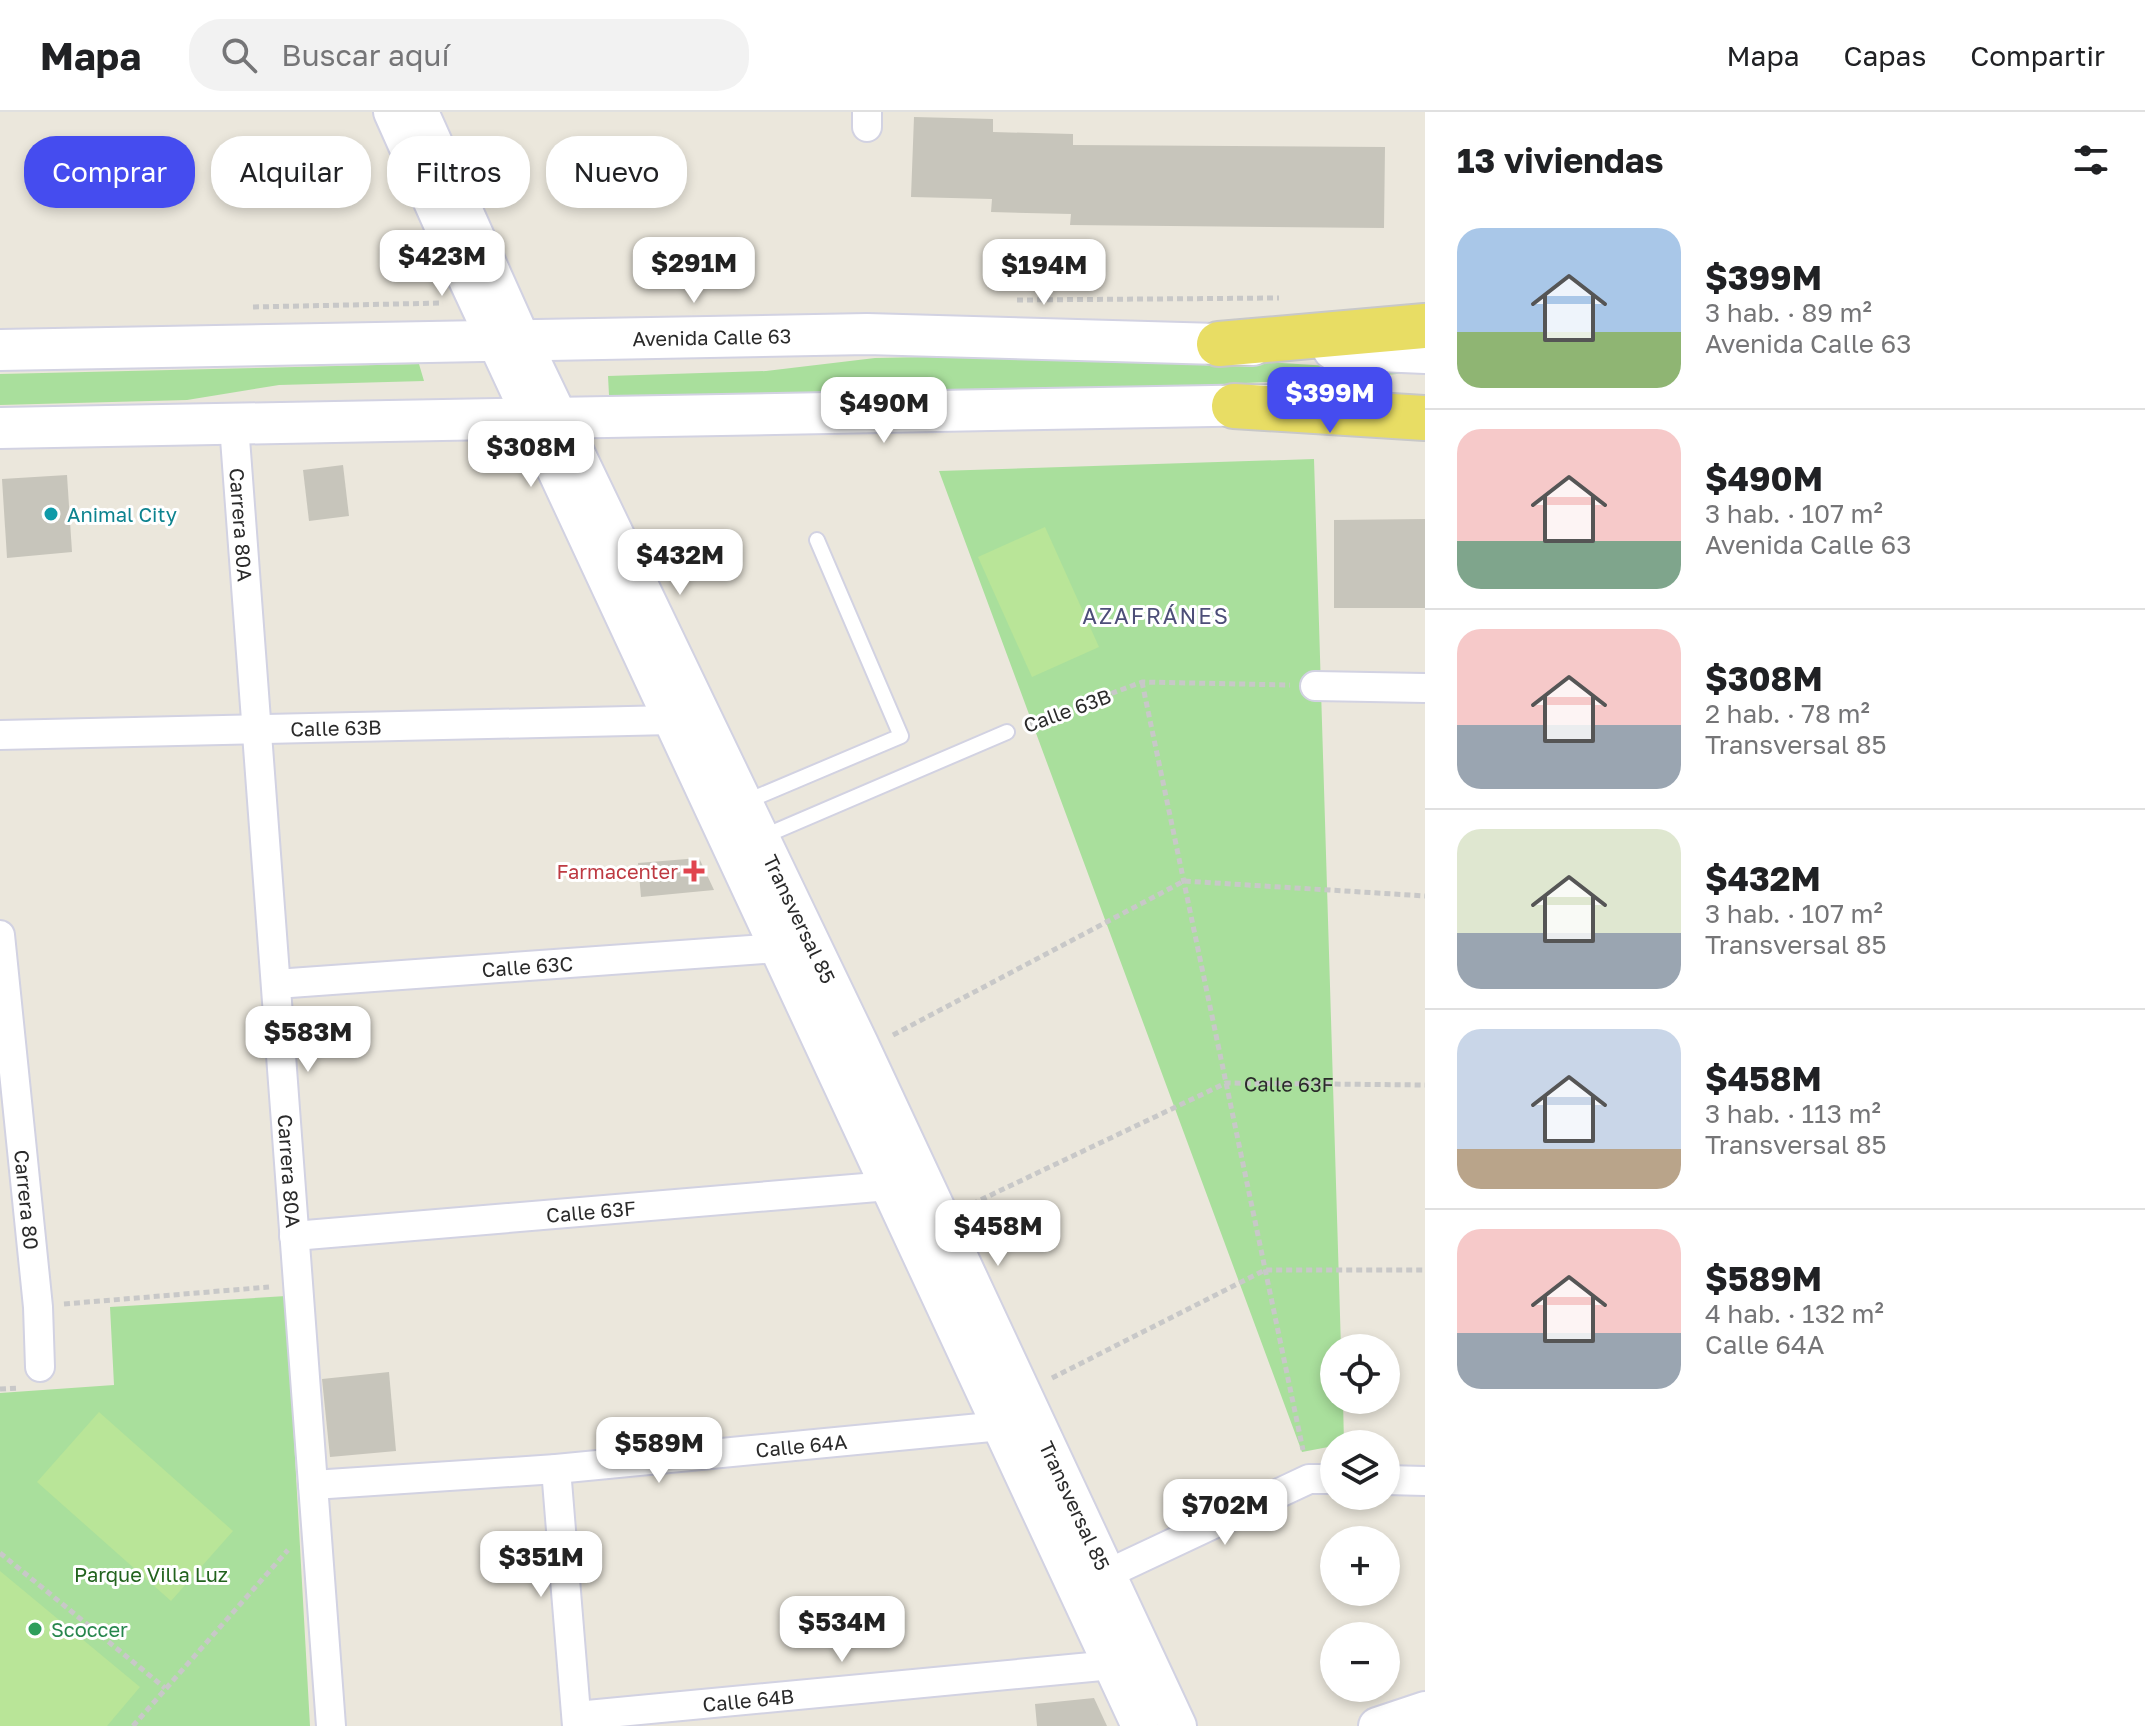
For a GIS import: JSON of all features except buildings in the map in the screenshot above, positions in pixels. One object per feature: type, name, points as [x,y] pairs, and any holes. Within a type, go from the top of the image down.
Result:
[{"type":"main road","points":[[1219,344],[1425,326]]},
{"type":"main road","name":"Avenida Calle 63","points":[[0,350],[867,334],[1425,353]]},
{"type":"main road","points":[[0,428],[1425,400]]},
{"type":"main road","points":[[1234,406],[1425,418]]},
{"type":"street","name":"Transversal 85","points":[[392,112],[546,419],[745,802],[747,844],[778,948],[1140,1726]]},
{"type":"street","name":"Transversal 85","points":[[420,112],[509,340]]},
{"type":"street","name":"Transversal 85","points":[[546,419],[672,720],[747,844],[860,1044],[1178,1726]]},
{"type":"street","name":"Carrera 80A","points":[[234,425],[331,1726]]},
{"type":"street","points":[[1315,686],[1425,688]]},
{"type":"street","name":"Calle 63B","points":[[0,735],[672,720]]},
{"type":"street","name":"Carrera 80","points":[[0,935],[38,1307],[40,1367]]},
{"type":"street","name":"Calle 63C","points":[[276,984],[778,948]]},
{"type":"street","name":"Calle 63F","points":[[294,1236],[889,1186]]},
{"type":"street","name":"Calle 64A","points":[[313,1485],[556,1469],[1001,1426]]},
{"type":"street","points":[[556,1469],[577,1721]]},
{"type":"street","points":[[1107,1574],[1320,1480]]},
{"type":"street","points":[[1400,1480],[1425,1481]]},
{"type":"street","points":[[1091,1620],[1122,1661],[1152,1726]]},
{"type":"street","name":"Calle 64B","points":[[577,1721],[1112,1665]]},
{"type":"street","points":[[1377,1726],[1425,1710]]},
{"type":"lane","points":[[745,802],[901,736],[817,540]]},
{"type":"lane","name":"Calle 63B","points":[[747,844],[1007,732]]},
{"type":"path","points":[[1002,300],[1283,298]]},
{"type":"path","points":[[1142,682],[1265,1270],[1320,1472]]},
{"type":"path","name":"Calle 63B","points":[[1007,732],[1142,682],[1315,686]]},
{"type":"path","points":[[860,1044],[883,1040],[1184,881],[1425,896]]},
{"type":"path","name":"Calle 63F","points":[[942,1218],[1226,1083],[1425,1085]]},
{"type":"path","points":[[1023,1393],[1265,1270],[1425,1270]]},
{"type":"path","points":[[38,1307],[298,1284]]},
{"type":"path","points":[[133,1726],[315,1519]]},
{"type":"path","points":[[0,1553],[165,1688]]},
{"type":"green space","points":[[1027,355],[1251,361],[1425,372],[1119,388],[609,395],[608,376],[766,371],[875,358]]},
{"type":"green space","points":[[419,364],[424,381],[279,385],[187,400],[0,405],[0,374]]},
{"type":"green space","points":[[1314,459],[1341,1334],[1320,1334],[1320,1414],[1343,1414],[1344,1430],[1320,1430],[1320,1449],[1302,1452],[939,471]]},
{"type":"green space","points":[[1045,527],[1099,647],[1032,677],[978,557]]},
{"type":"green space","name":"Parque Villa Luz","points":[[286,1296],[310,1726],[0,1726],[0,1393],[114,1385],[110,1307]]},
{"type":"green space","points":[[99,1412],[233,1531],[171,1601],[37,1482]]},
{"type":"green space","name":"Scoccer","points":[[0,1571],[140,1687],[107,1726],[0,1726]]},
{"type":"place","name":"Animal City","points":[[51,514]]},
{"type":"place","name":"Farmacenter","points":[[694,871]]},
{"type":"place","name":"Scoccer","points":[[35,1629]]},
{"type":"district","name":"AZAFRÁNES","points":[[1156,615]]}]
